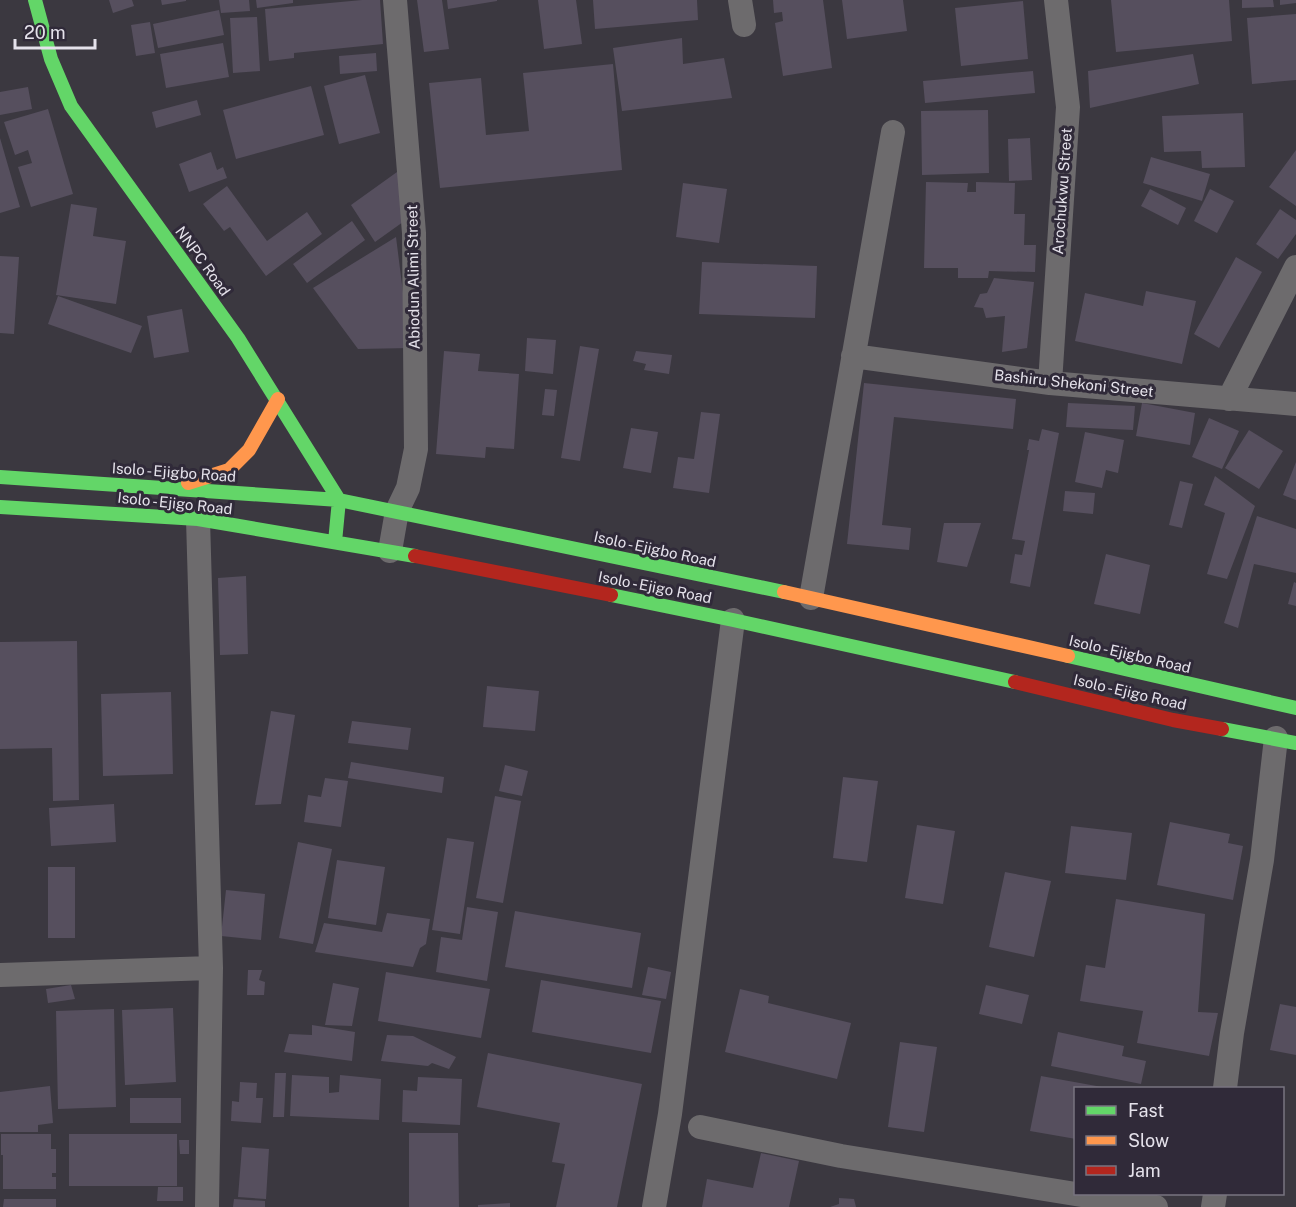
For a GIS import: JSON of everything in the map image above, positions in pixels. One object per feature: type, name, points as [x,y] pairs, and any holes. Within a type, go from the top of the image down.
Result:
[{"type":"main road","name":"NNPC Road","points":[[35,0],[51,59],[71,106],[238,338],[278,399],[339,501]]},
{"type":"main road","points":[[172,488],[229,470],[249,450],[278,399]]},
{"type":"main road","name":"Isolo - Ejigbo Road","points":[[0,477],[339,501],[397,511],[811,598],[1296,708]]},
{"type":"main road","points":[[335,542],[339,501]]},
{"type":"main road","name":"Isolo - Ejigo Road","points":[[0,507],[198,519],[390,551],[733,620],[1041,688],[1173,720],[1286,741]]},
{"type":"street","name":"Abiodun Alimi Street","points":[[390,551],[397,511],[408,488],[416,449],[414,233],[395,0]]},
{"type":"street","points":[[740,0],[744,26]]},
{"type":"street","name":"Arochukwu Street","points":[[1050,382],[1068,107],[1056,0]]},
{"type":"street","points":[[811,598],[893,132]]},
{"type":"street","points":[[1229,399],[1296,267]]},
{"type":"street","name":"Bashiru Shekoni Street","points":[[853,356],[1050,382],[1296,404]]},
{"type":"street","points":[[198,519],[211,968],[207,1207]]},
{"type":"street","points":[[654,1207],[670,1114],[733,620]]},
{"type":"street","points":[[1225,1087],[1262,860],[1286,741]]},
{"type":"street","points":[[0,975],[211,968]]},
{"type":"street","points":[[700,1127],[841,1156],[1074,1194]]},
{"type":"street","points":[[1082,1195],[1156,1207]]},
{"type":"building","points":[[109,0],[132,0],[134,6],[113,13]]},
{"type":"building","points":[[161,0],[186,0],[186,1],[162,5]]},
{"type":"building","points":[[219,0],[249,0],[250,11],[221,13]]},
{"type":"building","points":[[256,0],[293,0],[293,3],[257,8]]},
{"type":"building","points":[[380,0],[383,44],[294,53],[294,58],[269,61],[265,9]]},
{"type":"building","points":[[417,0],[442,0],[449,49],[424,52]]},
{"type":"building","points":[[447,0],[497,0],[497,1],[448,9]]},
{"type":"building","points":[[538,0],[576,0],[582,44],[544,49]]},
{"type":"building","points":[[593,0],[697,0],[698,20],[595,29]]},
{"type":"building","points":[[773,0],[823,0],[832,68],[783,76],[775,23],[783,21],[782,12],[774,13]]},
{"type":"building","points":[[842,0],[903,0],[907,31],[847,39]]},
{"type":"building","points":[[1111,0],[1229,0],[1232,41],[1116,52]]},
{"type":"building","points":[[1242,0],[1273,0],[1274,7],[1242,8]]},
{"type":"building","points":[[1280,0],[1296,0],[1296,3],[1280,5]]},
{"type":"building","points":[[1023,1],[1028,59],[961,66],[955,8]]},
{"type":"building","points":[[219,10],[224,35],[158,48],[153,24]]},
{"type":"building","points":[[1296,14],[1296,80],[1252,84],[1247,18]]},
{"type":"building","points":[[257,17],[260,71],[233,73],[230,18]]},
{"type":"building","points":[[150,22],[155,53],[136,56],[131,25]]},
{"type":"building","points":[[682,38],[683,64],[724,58],[732,98],[622,111],[613,48]]},
{"type":"building","points":[[223,43],[229,77],[166,88],[160,54]]},
{"type":"building","points":[[376,53],[377,71],[340,74],[339,56]]},
{"type":"building","points":[[1193,54],[1199,84],[1090,108],[1088,71]]},
{"type":"building","points":[[613,64],[622,170],[440,188],[429,83],[481,78],[486,135],[529,131],[523,73]]},
{"type":"building","points":[[1033,71],[1035,93],[925,103],[923,81]]},
{"type":"building","points":[[365,75],[380,133],[339,144],[324,86]]},
{"type":"building","points":[[311,86],[324,135],[236,159],[223,110]]},
{"type":"building","points":[[28,87],[32,109],[0,115],[0,92]]},
{"type":"building","points":[[197,100],[201,115],[156,128],[152,112]]},
{"type":"building","points":[[48,109],[73,194],[31,207],[18,167],[32,163],[28,150],[15,155],[4,122]]},
{"type":"building","points":[[988,110],[989,173],[922,175],[921,111]]},
{"type":"building","points":[[1243,113],[1245,167],[1202,168],[1201,151],[1164,152],[1162,116]]},
{"type":"building","points":[[0,138],[20,207],[0,213]]},
{"type":"building","points":[[1030,138],[1032,180],[1009,181],[1008,139]]},
{"type":"building","points":[[1296,150],[1296,206],[1269,187]]},
{"type":"building","points":[[211,152],[217,170],[223,167],[227,178],[189,192],[179,164]]},
{"type":"building","points":[[1151,157],[1210,174],[1202,201],[1143,183]]},
{"type":"building","points":[[404,167],[410,217],[375,242],[351,205]]},
{"type":"building","points":[[926,182],[968,183],[967,192],[976,192],[976,182],[1015,183],[1014,214],[1025,214],[1024,245],[1036,245],[1035,272],[989,271],[988,278],[958,278],[958,268],[924,268]]},
{"type":"building","points":[[683,183],[727,189],[719,243],[676,237]]},
{"type":"building","points":[[227,186],[267,241],[307,212],[322,234],[266,276],[230,227],[224,231],[203,204]]},
{"type":"building","points":[[1150,189],[1186,208],[1178,225],[1141,206]]},
{"type":"building","points":[[1210,189],[1234,201],[1217,233],[1194,221]]},
{"type":"building","points":[[71,204],[97,208],[93,236],[126,241],[116,304],[56,295]]},
{"type":"building","points":[[1280,209],[1296,220],[1296,234],[1278,259],[1256,244]]},
{"type":"building","points":[[352,221],[365,240],[307,283],[293,264]]},
{"type":"building","points":[[396,237],[410,348],[358,349],[313,288]]},
{"type":"building","points":[[0,256],[19,257],[14,334],[0,333]]},
{"type":"building","points":[[1236,257],[1262,272],[1219,348],[1194,334]]},
{"type":"building","points":[[702,262],[817,266],[815,318],[699,314]]},
{"type":"building","points":[[994,278],[1034,282],[1027,348],[1002,352],[1005,316],[986,318],[983,308],[974,307],[980,294],[987,293]]},
{"type":"building","points":[[1146,291],[1196,301],[1182,364],[1075,341],[1085,293],[1143,306]]},
{"type":"building","points":[[58,296],[142,326],[131,353],[48,324]]},
{"type":"building","points":[[182,309],[189,352],[154,358],[147,316]]},
{"type":"building","points":[[527,338],[556,340],[553,374],[525,371]]},
{"type":"building","points":[[580,346],[599,349],[580,461],[561,458]]},
{"type":"building","points":[[444,351],[480,354],[478,371],[519,374],[514,449],[486,447],[485,458],[436,454]]},
{"type":"building","points":[[636,351],[672,355],[669,374],[644,370],[646,364],[633,361]]},
{"type":"building","points":[[864,383],[1016,399],[1013,429],[894,417],[882,525],[911,528],[909,550],[847,544]]},
{"type":"building","points":[[545,389],[557,390],[554,416],[542,415]]},
{"type":"building","points":[[1068,403],[1135,406],[1133,430],[1066,427]]},
{"type":"building","points":[[1142,403],[1195,413],[1190,445],[1136,436]]},
{"type":"building","points":[[701,412],[720,414],[709,493],[673,488],[678,457],[694,459]]},
{"type":"building","points":[[1209,418],[1239,431],[1222,469],[1192,457]]},
{"type":"building","points":[[631,428],[658,432],[651,473],[623,468]]},
{"type":"building","points":[[1042,429],[1059,433],[1030,587],[1010,583],[1015,554],[1022,555],[1025,541],[1012,539],[1029,450],[1027,450],[1029,439],[1039,441]]},
{"type":"building","points":[[1249,430],[1283,451],[1259,489],[1225,468]]},
{"type":"building","points":[[1085,432],[1124,440],[1118,473],[1106,470],[1102,488],[1075,482]]},
{"type":"building","points":[[1296,462],[1296,500],[1283,495]]},
{"type":"building","points":[[1215,476],[1255,506],[1227,579],[1207,574],[1225,513],[1204,505]]},
{"type":"building","points":[[1180,481],[1193,484],[1182,528],[1169,525]]},
{"type":"building","points":[[1065,491],[1095,493],[1093,514],[1063,511]]},
{"type":"building","points":[[1257,516],[1296,529],[1296,573],[1254,564],[1238,628],[1224,623]]},
{"type":"building","points":[[944,523],[981,523],[967,567],[937,562]]},
{"type":"building","points":[[1106,554],[1150,565],[1140,614],[1094,604]]},
{"type":"building","points":[[246,576],[248,654],[220,655],[218,578]]},
{"type":"building","points":[[1294,582],[1296,583],[1296,606],[1288,604]]},
{"type":"building","points":[[77,641],[79,800],[53,801],[52,748],[0,749],[0,642]]},
{"type":"building","points":[[487,686],[539,691],[535,731],[483,727]]},
{"type":"building","points":[[171,692],[173,774],[103,776],[101,694]]},
{"type":"building","points":[[271,711],[295,715],[281,804],[255,805]]},
{"type":"building","points":[[352,721],[411,728],[408,750],[348,743]]},
{"type":"building","points":[[351,762],[444,777],[442,793],[348,778]]},
{"type":"building","points":[[505,765],[528,771],[522,796],[499,791]]},
{"type":"building","points":[[843,777],[878,781],[867,862],[833,858]]},
{"type":"building","points":[[325,778],[348,781],[341,827],[304,822],[308,795],[321,797]]},
{"type":"building","points":[[495,796],[521,801],[503,903],[476,898]]},
{"type":"building","points":[[114,804],[116,842],[51,846],[49,808]]},
{"type":"building","points":[[1170,822],[1230,834],[1228,843],[1243,846],[1233,900],[1157,885]]},
{"type":"building","points":[[917,825],[955,831],[943,904],[905,898]]},
{"type":"building","points":[[1071,826],[1132,833],[1126,880],[1065,873]]},
{"type":"building","points":[[447,838],[474,842],[460,934],[432,930]]},
{"type":"building","points":[[298,842],[332,849],[313,944],[279,938]]},
{"type":"building","points":[[337,860],[385,867],[376,925],[328,918]]},
{"type":"building","points":[[48,867],[75,867],[75,938],[48,938]]},
{"type":"building","points":[[1005,872],[1051,881],[1034,957],[989,947]]},
{"type":"building","points":[[226,890],[265,894],[261,940],[221,936]]},
{"type":"building","points":[[1116,899],[1205,914],[1198,1012],[1218,1013],[1209,1056],[1137,1043],[1143,1011],[1080,1001],[1086,965],[1105,968]]},
{"type":"building","points":[[467,907],[498,912],[487,981],[436,972],[441,937],[462,940]]},
{"type":"building","points":[[515,911],[641,933],[632,988],[505,967]]},
{"type":"building","points":[[387,913],[430,919],[426,944],[420,948],[413,967],[315,952],[324,923],[382,932]]},
{"type":"building","points":[[648,967],[671,972],[666,999],[642,995]]},
{"type":"building","points":[[248,970],[262,970],[259,980],[265,982],[264,995],[247,995]]},
{"type":"building","points":[[386,972],[490,989],[481,1038],[378,1021]]},
{"type":"building","points":[[541,980],[661,1001],[651,1053],[532,1032]]},
{"type":"building","points":[[333,983],[359,988],[352,1026],[325,1025]]},
{"type":"building","points":[[71,985],[75,999],[48,1003],[46,989]]},
{"type":"building","points":[[986,985],[1029,995],[1022,1024],[979,1014]]},
{"type":"building","points":[[740,989],[769,996],[768,1003],[851,1023],[837,1079],[725,1052]]},
{"type":"building","points":[[1280,1004],[1296,1007],[1296,1055],[1270,1050]]},
{"type":"building","points":[[173,1008],[176,1082],[125,1085],[122,1010]]},
{"type":"building","points":[[114,1009],[116,1107],[58,1109],[56,1011]]},
{"type":"building","points":[[312,1025],[355,1032],[352,1061],[284,1052],[289,1034],[312,1035]]},
{"type":"building","points":[[1058,1032],[1124,1046],[1122,1056],[1146,1061],[1141,1084],[1051,1066]]},
{"type":"building","points":[[387,1035],[413,1036],[456,1057],[449,1069],[432,1063],[428,1066],[381,1061]]},
{"type":"building","points":[[900,1042],[937,1047],[924,1132],[888,1127]]},
{"type":"building","points":[[488,1053],[642,1084],[617,1207],[556,1207],[565,1164],[552,1162],[560,1123],[477,1107]]},
{"type":"building","points":[[275,1073],[286,1073],[284,1117],[273,1117]]},
{"type":"building","points":[[292,1075],[329,1077],[329,1093],[339,1092],[340,1075],[381,1079],[379,1120],[290,1116]]},
{"type":"building","points":[[1041,1076],[1102,1087],[1074,1087],[1074,1139],[1030,1131]]},
{"type":"building","points":[[418,1077],[462,1079],[460,1125],[402,1122],[403,1090],[417,1091]]},
{"type":"building","points":[[240,1082],[257,1083],[256,1098],[263,1098],[261,1123],[231,1121],[232,1101],[239,1102]]},
{"type":"building","points":[[50,1086],[53,1123],[38,1125],[38,1132],[0,1132],[0,1092]]},
{"type":"building","points":[[130,1098],[181,1098],[181,1123],[130,1123]]},
{"type":"building","points":[[409,1133],[458,1133],[459,1207],[409,1207]]},
{"type":"building","points":[[1,1134],[51,1134],[51,1149],[56,1149],[56,1173],[52,1173],[52,1177],[56,1177],[56,1189],[3,1189]]},
{"type":"building","points":[[69,1134],[177,1134],[177,1186],[69,1186]]},
{"type":"building","points":[[179,1140],[189,1140],[189,1154],[180,1154]]},
{"type":"building","points":[[242,1147],[269,1149],[266,1199],[238,1197]]},
{"type":"building","points":[[761,1153],[799,1161],[789,1207],[702,1207],[707,1179],[753,1188]]},
{"type":"building","points":[[158,1187],[183,1187],[183,1201],[157,1201]]},
{"type":"building","points":[[839,1198],[854,1199],[856,1207],[830,1207],[839,1204]]},
{"type":"building","points":[[4,1199],[56,1199],[56,1207],[3,1207]]},
{"type":"building","points":[[234,1199],[265,1201],[265,1207],[233,1207]]},
{"type":"building","points":[[510,1203],[510,1207],[478,1207],[478,1205]]},
{"type":"traffic: fast","points":[[35,0],[51,59],[71,106],[238,338],[339,500],[335,542]]},
{"type":"traffic: fast","points":[[0,477],[339,500],[784,592]]},
{"type":"traffic: fast","points":[[0,507],[198,519],[415,556]]},
{"type":"traffic: fast","points":[[611,595],[1015,682]]},
{"type":"traffic: fast","points":[[1068,656],[1296,708]]},
{"type":"traffic: fast","points":[[1222,729],[1296,743]]},
{"type":"traffic: slow","points":[[188,483],[229,470],[249,450],[278,399]]},
{"type":"traffic: slow","points":[[784,592],[1068,656]]},
{"type":"traffic: jam","points":[[415,556],[611,595]]},
{"type":"traffic: jam","points":[[1015,682],[1173,720],[1222,729]]}]
